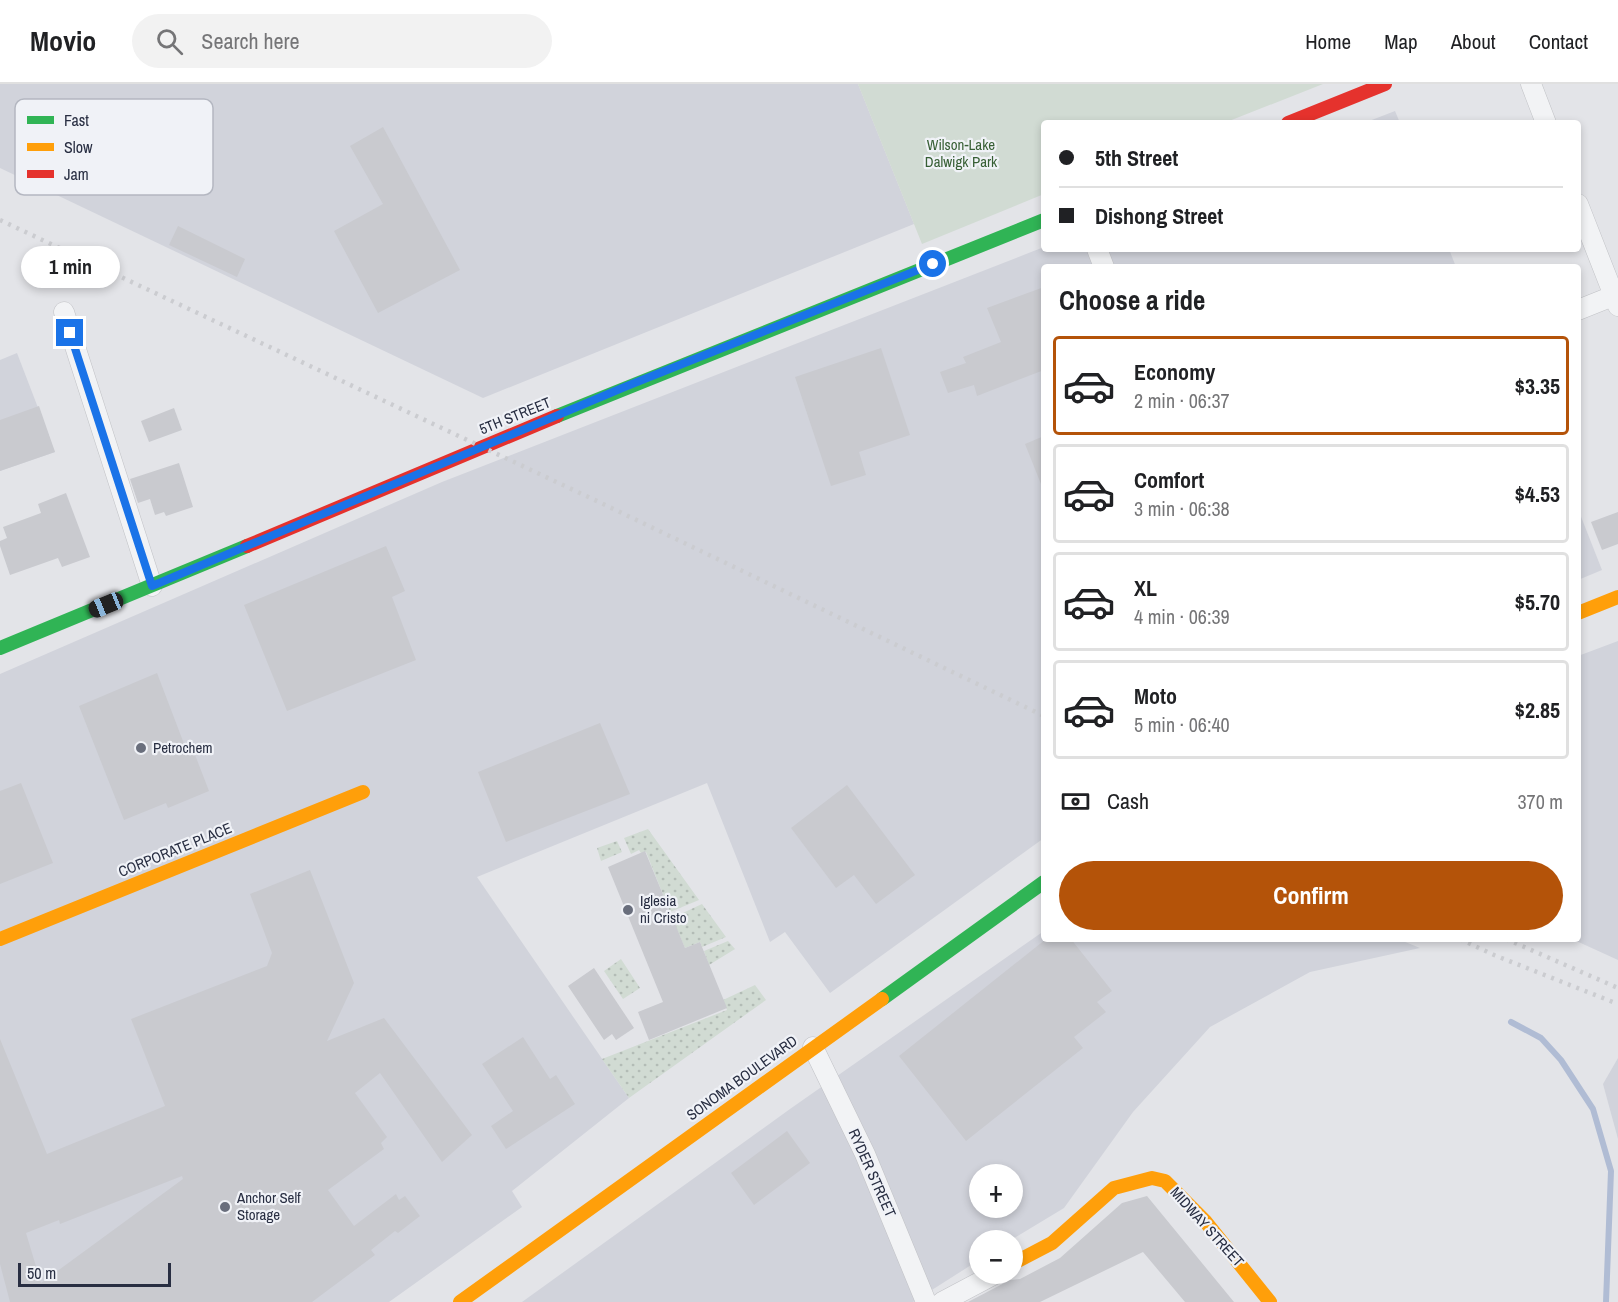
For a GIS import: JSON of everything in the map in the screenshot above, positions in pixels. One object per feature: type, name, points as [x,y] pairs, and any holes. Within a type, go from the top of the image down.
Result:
[{"type":"street","points":[[1296,120],[1386,84]]},
{"type":"street","points":[[1531,84],[1545,120]]},
{"type":"street","points":[[1581,211],[1617,299],[1581,309]]},
{"type":"street","name":"5TH STREET","points":[[0,648],[627,386],[1041,221]]},
{"type":"street","points":[[64,312],[152,586]]},
{"type":"street","points":[[1581,612],[1618,597]]},
{"type":"street","name":"CORPORATE PLACE","points":[[0,939],[363,792]]},
{"type":"street","name":"SONOMA BOULEVARD","points":[[460,1302],[1041,884]]},
{"type":"street","name":"RYDER STREET","points":[[813,1047],[865,1155],[926,1302]]},
{"type":"street","name":"MIDWAY STREET","points":[[1023,1258],[1052,1243],[1114,1188],[1152,1178],[1165,1181],[1205,1221],[1270,1302]]},
{"type":"street","points":[[942,1302],[976,1284]]},
{"type":"shaded area","points":[[0,84],[858,84],[914,224],[483,398],[57,195],[213,195],[213,99],[15,99],[15,175],[0,168]]},
{"type":"shaded area","points":[[1395,111],[1399,120],[1372,120]]},
{"type":"shaded area","points":[[1041,248],[1041,252],[1450,252],[1455,264],[1041,264],[1041,840],[830,993],[785,932],[770,942],[707,783],[477,877],[629,1098],[512,1191],[522,1207],[389,1302],[0,1302],[0,674],[442,482]]},
{"type":"shaded area","points":[[17,353],[55,452],[0,471],[0,360]]},
{"type":"shaded area","points":[[1581,517],[1602,570],[1581,579]]},
{"type":"shaded area","points":[[1618,641],[1618,960],[1579,942],[1581,942],[1581,655]]},
{"type":"shaded area","points":[[1041,933],[1041,942],[1405,942],[1420,948],[1310,972],[1210,1027],[1133,1112],[1064,1208],[1023,1233],[1023,1230],[969,1230],[969,1266],[913,1302],[522,1302],[790,1109]]},
{"type":"shaded area","points":[[1618,1058],[1618,1139],[1603,1084]]},
{"type":"green space","name":"Wilson-Lake Dalwigk Park","points":[[858,84],[1323,84],[1232,120],[1041,120],[1041,195],[922,244]]},
{"type":"green space","points":[[648,829],[699,900],[670,912],[646,852],[641,853],[639,850],[631,854],[624,838]]},
{"type":"green space","points":[[617,841],[622,852],[601,861],[597,848]]},
{"type":"green space","points":[[702,904],[726,937],[702,947],[700,942],[685,948],[672,918]]},
{"type":"green space","points":[[728,941],[735,949],[709,965],[704,951]]},
{"type":"green space","points":[[621,959],[640,988],[623,999],[604,971]]},
{"type":"green space","points":[[755,985],[766,1000],[629,1098],[602,1059],[727,1010],[723,1000]]},
{"type":"building","points":[[383,127],[460,270],[378,313],[334,231],[383,204],[350,146]]},
{"type":"building","points":[[178,226],[245,259],[237,277],[169,245]]},
{"type":"building","points":[[1041,288],[1041,371],[977,396],[974,385],[948,393],[940,372],[966,363],[963,357],[1001,342],[987,308]]},
{"type":"building","points":[[881,348],[910,435],[859,452],[866,475],[831,486],[795,377]]},
{"type":"building","points":[[39,406],[55,452],[0,471],[0,420]]},
{"type":"building","points":[[174,408],[182,430],[149,442],[141,421]]},
{"type":"building","points":[[1041,437],[1041,484],[1025,444]]},
{"type":"building","points":[[179,463],[193,507],[166,516],[164,512],[155,515],[150,499],[138,503],[130,479]]},
{"type":"building","points":[[66,493],[90,557],[62,567],[58,558],[10,575],[0,546],[0,541],[7,538],[3,527],[41,513],[38,504]]},
{"type":"building","points":[[1618,512],[1618,544],[1602,550],[1591,522]]},
{"type":"building","points":[[386,546],[405,591],[392,597],[416,660],[287,711],[244,605]]},
{"type":"building","name":"Petrochem","points":[[157,673],[186,749],[192,747],[209,791],[168,808],[166,803],[124,820],[79,706]]},
{"type":"building","points":[[600,723],[630,794],[506,842],[478,772]]},
{"type":"building","points":[[21,783],[53,863],[0,884],[0,791]]},
{"type":"building","points":[[847,785],[915,875],[876,904],[854,875],[836,888],[791,828]]},
{"type":"building","points":[[645,851],[685,948],[700,942],[727,1008],[649,1040],[638,1012],[663,1002],[608,867]]},
{"type":"building","points":[[310,870],[354,983],[327,1041],[384,1018],[472,1135],[442,1162],[380,1073],[355,1093],[387,1137],[381,1143],[384,1149],[328,1190],[354,1226],[396,1194],[399,1200],[405,1196],[420,1216],[398,1233],[395,1231],[371,1250],[375,1255],[312,1302],[10,1302],[0,1264],[0,1039],[47,1154],[165,1106],[131,1019],[267,966],[272,953],[250,894]],"holes":[[[182,1176],[183,1179],[41,1283],[26,1233],[59,1220],[60,1224]]]},
{"type":"building","points":[[1042,942],[1073,942],[1112,991],[1097,1002],[1106,1012],[1074,1037],[1083,1048],[966,1141],[899,1056]]},
{"type":"building","points":[[594,968],[634,1028],[616,1040],[612,1034],[604,1040],[568,986]]},
{"type":"building","points":[[523,1037],[550,1079],[556,1075],[575,1104],[506,1149],[491,1126],[513,1111],[482,1064]]},
{"type":"building","points":[[787,1131],[810,1163],[754,1205],[731,1173]]},
{"type":"building","points":[[1147,1196],[1234,1302],[1185,1302],[1143,1252],[1040,1302],[968,1302],[1002,1284],[1023,1284],[1023,1277],[1060,1258],[1122,1203]]},
{"type":"waterway","points":[[1511,1022],[1541,1038],[1561,1060],[1593,1109],[1611,1171],[1606,1302]]},
{"type":"railway","points":[[0,220],[599,502],[1041,715]]},
{"type":"railway","points":[[1466,942],[1618,1004]]},
{"type":"railway","points":[[1513,942],[1618,988]]},
{"type":"traffic: fast","points":[[557,416],[1041,221]]},
{"type":"traffic: fast","points":[[0,648],[247,546]]},
{"type":"traffic: fast","points":[[882,999],[1041,884]]},
{"type":"traffic: slow","points":[[1581,612],[1618,597]]},
{"type":"traffic: slow","points":[[0,939],[363,792]]},
{"type":"traffic: slow","points":[[460,1302],[882,999]]},
{"type":"traffic: slow","points":[[1023,1258],[1052,1243],[1114,1188],[1152,1178],[1165,1181],[1205,1221],[1270,1302]]},
{"type":"traffic: jam","points":[[1295,120],[1385,84]]},
{"type":"traffic: jam","points":[[247,546],[557,416]]},
{"type":"place","name":"Petrochem","points":[[141,748]]},
{"type":"place","name":"Iglesia ni Cristo","points":[[628,910]]},
{"type":"place","name":"Anchor Self Storage","points":[[225,1207]]},
{"type":"route","points":[[70,333],[152,586],[627,386],[933,264]]}]
